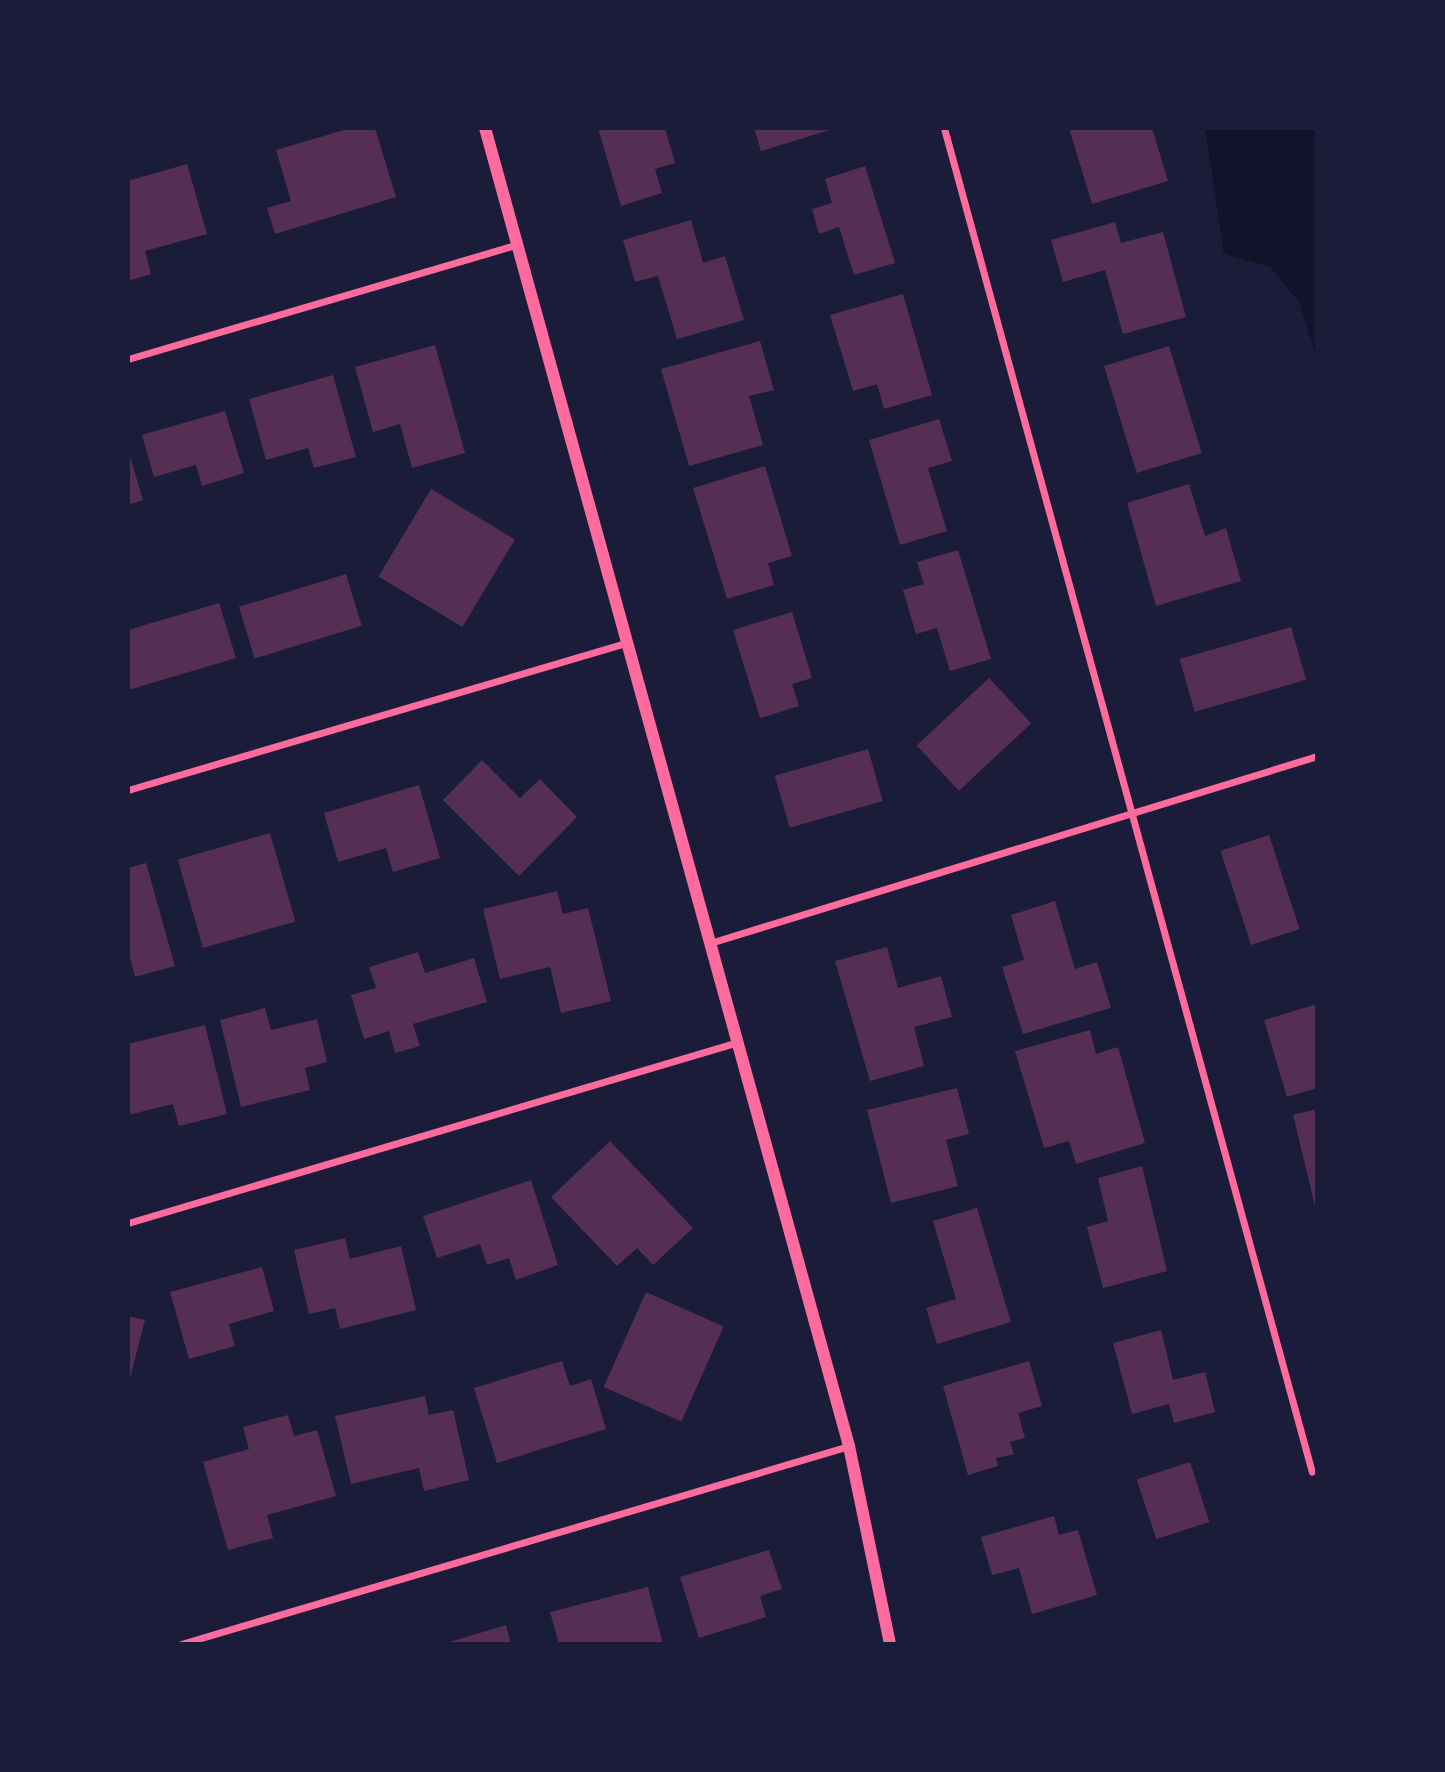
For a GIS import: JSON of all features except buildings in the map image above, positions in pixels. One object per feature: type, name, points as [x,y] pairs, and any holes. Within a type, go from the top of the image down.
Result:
[{"type":"street","points":[[485,128],[630,642],[849,1446],[890,1644]]},
{"type":"street","points":[[944,128],[1312,1472]]},
{"type":"street","points":[[128,359],[518,244]]},
{"type":"street","points":[[128,790],[630,642]]},
{"type":"street","points":[[710,943],[1317,756]]},
{"type":"street","points":[[128,1223],[738,1042]]},
{"type":"street","points":[[181,1644],[849,1446]]},
{"type":"shaded area","points":[[1205,128],[1317,128],[1317,359],[1299,302],[1269,266],[1224,254]]}]
